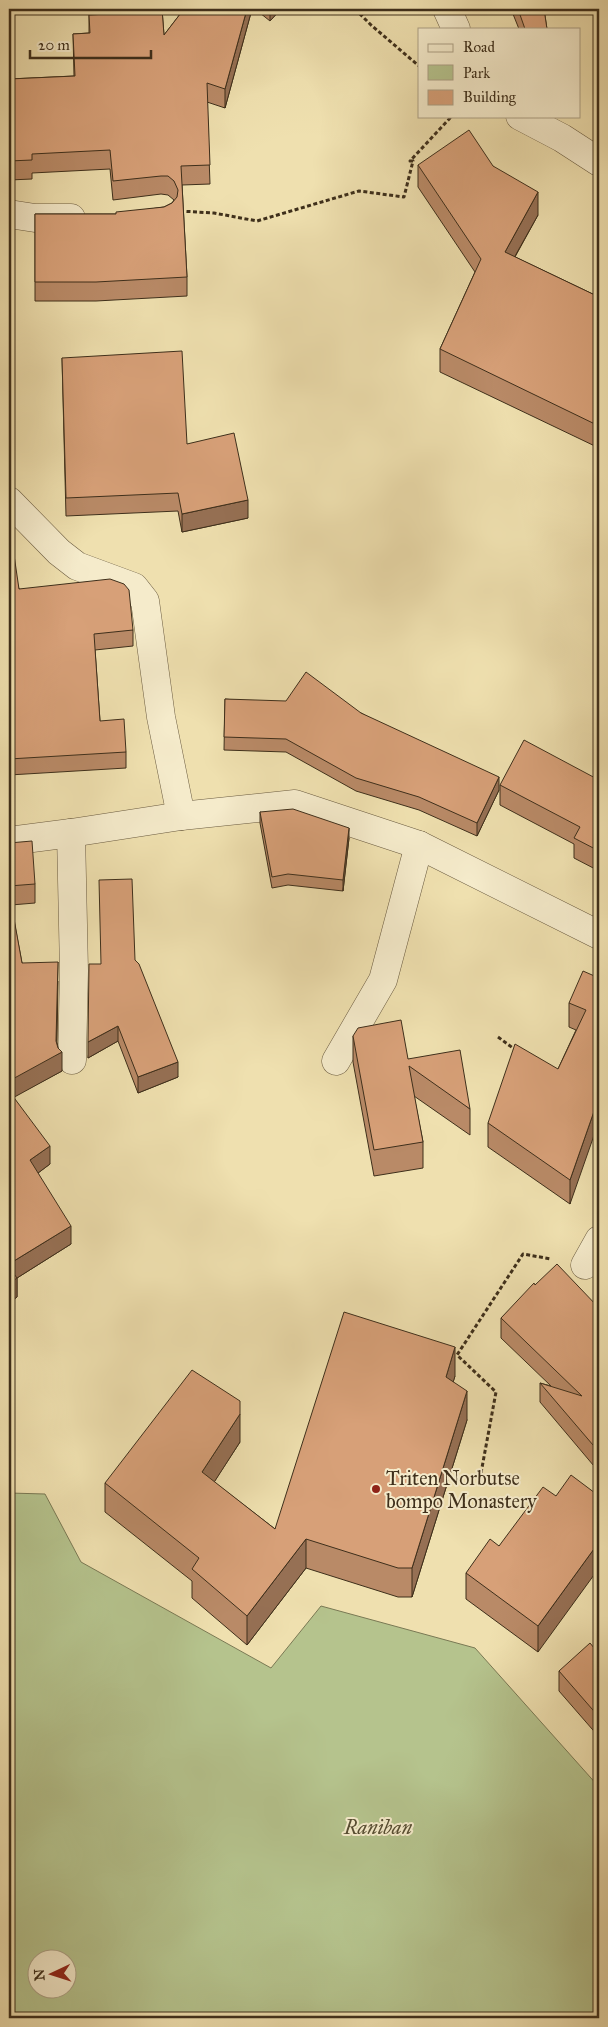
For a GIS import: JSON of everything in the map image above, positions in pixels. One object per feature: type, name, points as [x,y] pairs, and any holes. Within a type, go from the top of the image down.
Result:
[{"type":"street","points":[[447,9],[456,28]]},
{"type":"street","points":[[524,118],[562,138],[599,162]]},
{"type":"street","points":[[9,214],[35,218],[92,218]]},
{"type":"street","points":[[9,501],[59,552],[77,566],[134,587],[145,601],[161,717],[181,816]]},
{"type":"street","points":[[9,841],[181,816],[295,804],[419,845],[599,935]]},
{"type":"street","points":[[71,833],[74,971],[72,1060]]},
{"type":"street","points":[[336,1061],[382,980],[419,845]]},
{"type":"street","points":[[586,1265],[599,1240]]},
{"type":"path","points":[[355,9],[418,65]]},
{"type":"path","points":[[171,211],[214,213],[258,221],[359,191],[404,196],[413,161],[410,161],[450,118]]},
{"type":"path","points":[[498,1037],[520,1054]]},
{"type":"path","points":[[481,1473],[496,1392],[457,1355],[523,1254],[586,1265]]},
{"type":"green space","name":"Raniban","points":[[9,1493],[45,1494],[81,1562],[271,1668],[321,1606],[475,1648],[599,1787],[599,2018],[9,2018]]},
{"type":"building","points":[[127,9],[162,9],[164,35],[184,9],[247,9],[225,89],[207,83],[210,165],[181,166],[187,277],[96,282],[35,282],[35,214],[116,214],[116,212],[164,207],[172,203],[177,197],[178,190],[174,181],[168,176],[113,181],[110,150],[32,154],[32,160],[9,161],[9,79],[75,76],[73,34],[90,33],[89,15],[127,13]]},
{"type":"building","points":[[518,9],[544,9],[547,28],[525,28]]},
{"type":"building","points":[[469,130],[493,166],[538,192],[505,252],[599,297],[599,426],[440,349],[481,259],[418,165]]},
{"type":"building","points":[[182,351],[187,444],[234,433],[248,500],[182,514],[178,493],[66,498],[62,358]]},
{"type":"building","points":[[14,555],[19,589],[110,579],[124,584],[129,590],[133,630],[94,634],[100,721],[124,719],[126,752],[9,759],[9,556]]},
{"type":"building","points":[[306,672],[361,713],[499,777],[477,823],[419,797],[356,778],[286,739],[224,737],[225,699],[286,701]]},
{"type":"building","points":[[524,740],[599,780],[599,851],[574,838],[580,827],[500,785]]},
{"type":"building","points":[[293,809],[349,828],[343,880],[288,874],[272,877],[260,812]]},
{"type":"building","points":[[32,841],[35,884],[9,886],[9,843]]},
{"type":"building","points":[[132,879],[135,960],[139,964],[178,1062],[138,1077],[118,1026],[88,1042],[89,964],[101,964],[99,880]]},
{"type":"building","points":[[9,891],[22,963],[58,962],[56,1041],[58,1048],[62,1052],[9,1081]]},
{"type":"building","points":[[583,971],[599,978],[599,1097],[570,1180],[488,1123],[515,1044],[558,1069],[586,1010],[569,1003]]},
{"type":"building","points":[[401,1020],[408,1059],[460,1050],[470,1109],[409,1066],[423,1142],[374,1150],[353,1036],[358,1028]]},
{"type":"building","points":[[9,1091],[50,1146],[30,1160],[71,1226],[9,1264]]},
{"type":"building","points":[[557,1264],[599,1308],[599,1452],[540,1383],[582,1396],[501,1318],[534,1283],[535,1285]]},
{"type":"building","points":[[9,1267],[17,1278],[9,1284]]},
{"type":"building","points":[[344,1312],[455,1347],[446,1377],[467,1391],[412,1568],[398,1568],[306,1539],[247,1616],[192,1569],[199,1558],[105,1483],[192,1370],[240,1401],[240,1414],[202,1472],[275,1529]]},
{"type":"building","points":[[571,1475],[599,1496],[599,1542],[538,1626],[466,1573],[490,1539],[499,1546],[543,1487],[556,1496]]},
{"type":"building","points":[[590,1643],[599,1654],[599,1717],[559,1671]]},
{"type":"place","name":"Triten Norbutse bompo Monastery","points":[[376,1489]]}]
